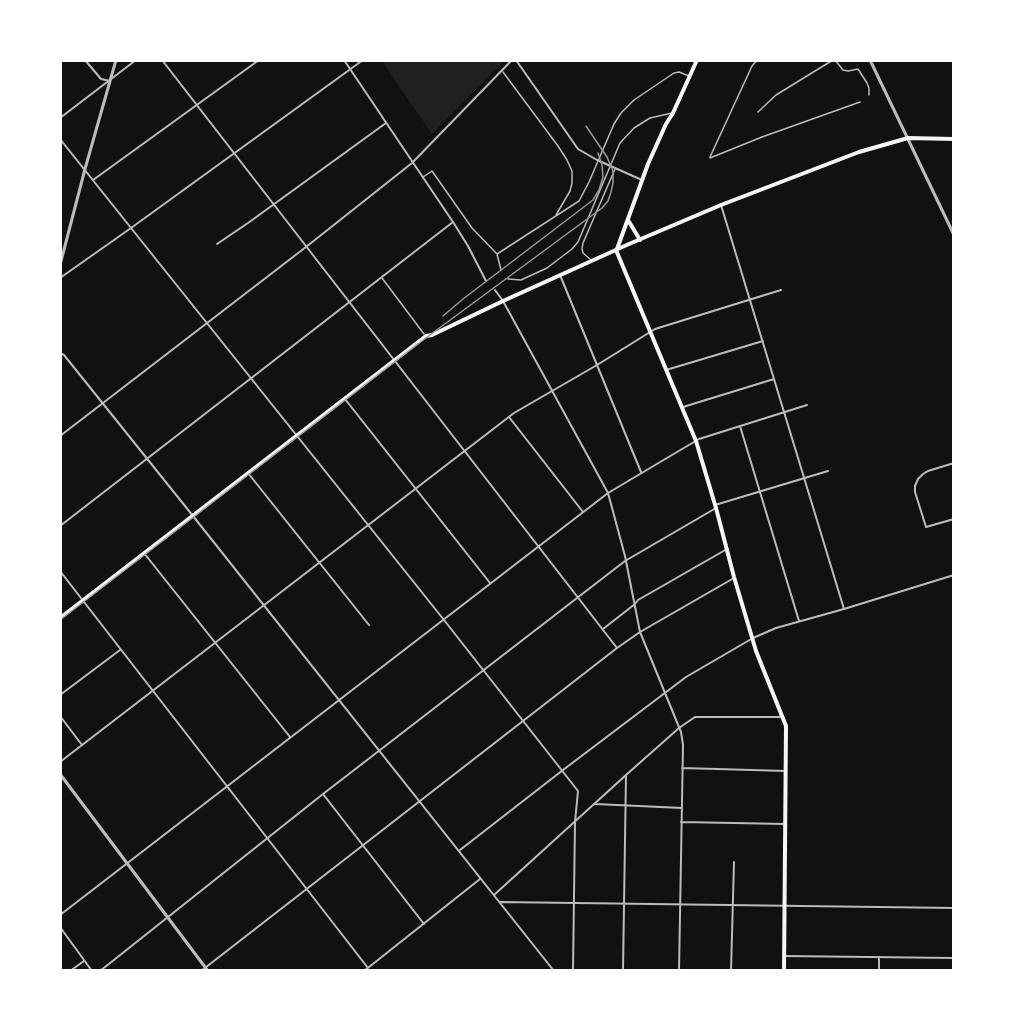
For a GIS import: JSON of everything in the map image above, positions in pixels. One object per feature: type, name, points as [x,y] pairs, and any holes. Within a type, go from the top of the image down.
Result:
[{"type":"main road","points":[[697,60],[642,180],[616,250],[696,441],[753,639],[767,680],[784,717],[786,726],[784,971]]},
{"type":"main road","points":[[60,618],[426,336],[592,260],[721,205],[860,152],[908,138],[954,139]]},
{"type":"main road","points":[[628,220],[640,240]]},
{"type":"street","points":[[85,60],[100,80],[110,81]]},
{"type":"street","points":[[60,265],[116,60]]},
{"type":"street","points":[[60,118],[136,60]]},
{"type":"street","points":[[162,60],[617,648]]},
{"type":"street","points":[[93,180],[259,60]]},
{"type":"street","points":[[344,60],[453,222],[486,281]]},
{"type":"street","points":[[60,278],[363,60]]},
{"type":"street","points":[[60,436],[412,163],[514,60],[578,149],[642,180]]},
{"type":"street","points":[[870,60],[954,235]]},
{"type":"street","points":[[217,244],[386,123]]},
{"type":"street","points":[[60,139],[578,791],[575,822],[573,971]]},
{"type":"street","points":[[721,205],[844,609]]},
{"type":"street","points":[[60,526],[453,222]]},
{"type":"street","points":[[560,275],[642,473]]},
{"type":"street","points":[[495,290],[608,493],[625,556],[640,632],[666,692],[682,737],[679,971]]},
{"type":"street","points":[[60,762],[509,417],[651,332],[782,290]]},
{"type":"street","points":[[666,370],[763,341]]},
{"type":"street","points":[[60,358],[62,354],[103,403],[554,971]]},
{"type":"street","points":[[682,407],[774,379]]},
{"type":"street","points":[[345,399],[490,583]]},
{"type":"street","points":[[60,915],[608,493],[696,441],[807,405]]},
{"type":"street","points":[[509,417],[583,512]]},
{"type":"street","points":[[740,426],[799,621]]},
{"type":"street","points":[[954,463],[927,471],[918,479],[915,486],[926,527],[954,519]]},
{"type":"street","points":[[100,971],[379,750],[625,561],[716,506],[828,471]]},
{"type":"street","points":[[248,473],[369,625]]},
{"type":"street","points":[[603,629],[638,600],[727,549]]},
{"type":"street","points":[[144,553],[290,738]]},
{"type":"street","points":[[60,571],[368,968]]},
{"type":"street","points":[[459,850],[686,677],[753,639],[776,628],[954,575]]},
{"type":"street","points":[[201,971],[207,969],[617,648],[734,577]]},
{"type":"street","points":[[60,695],[120,650]]},
{"type":"street","points":[[60,716],[82,745]]},
{"type":"street","points":[[494,895],[679,728],[695,717],[784,717]]},
{"type":"street","points":[[682,768],[786,771]]},
{"type":"street","points":[[60,774],[207,969]]},
{"type":"street","points":[[623,971],[626,775]]},
{"type":"street","points":[[323,794],[424,924]]},
{"type":"street","points":[[595,804],[682,808]]},
{"type":"street","points":[[681,822],[785,824]]},
{"type":"street","points":[[731,971],[734,862]]},
{"type":"street","points":[[364,971],[480,879]]},
{"type":"street","points":[[500,902],[954,908]]},
{"type":"street","points":[[60,927],[92,971]]},
{"type":"street","points":[[784,956],[954,958]]},
{"type":"street","points":[[879,957],[879,971]]},
{"type":"street","points":[[70,971],[84,960]]},
{"type":"lane","points":[[757,60],[752,66],[710,158],[860,102]]},
{"type":"lane","points":[[758,112],[776,95],[834,60],[843,70],[858,69],[869,88],[869,95]]},
{"type":"lane","points":[[502,71],[558,146],[572,171],[570,191],[556,216]]},
{"type":"lane","points":[[498,254],[572,206],[581,197],[611,129],[621,113],[634,100],[674,73],[679,72],[690,77]]},
{"type":"lane","points":[[508,279],[521,280],[547,268],[572,249],[578,242],[620,143],[634,128],[650,118],[673,113]]},
{"type":"lane","points":[[592,260],[583,253],[582,249],[615,168]]},
{"type":"lane","points":[[422,178],[432,171],[472,228],[498,254],[501,270]]},
{"type":"lane","points":[[382,277],[426,336]]},
{"type":"shaded area","points":[[381,60],[504,60],[504,61],[432,134]]},
{"type":"railway","points":[[60,620],[415,346],[602,208],[611,192],[613,171],[607,157],[586,126]]},
{"type":"railway","points":[[443,316],[593,200],[603,177],[598,153]]}]
